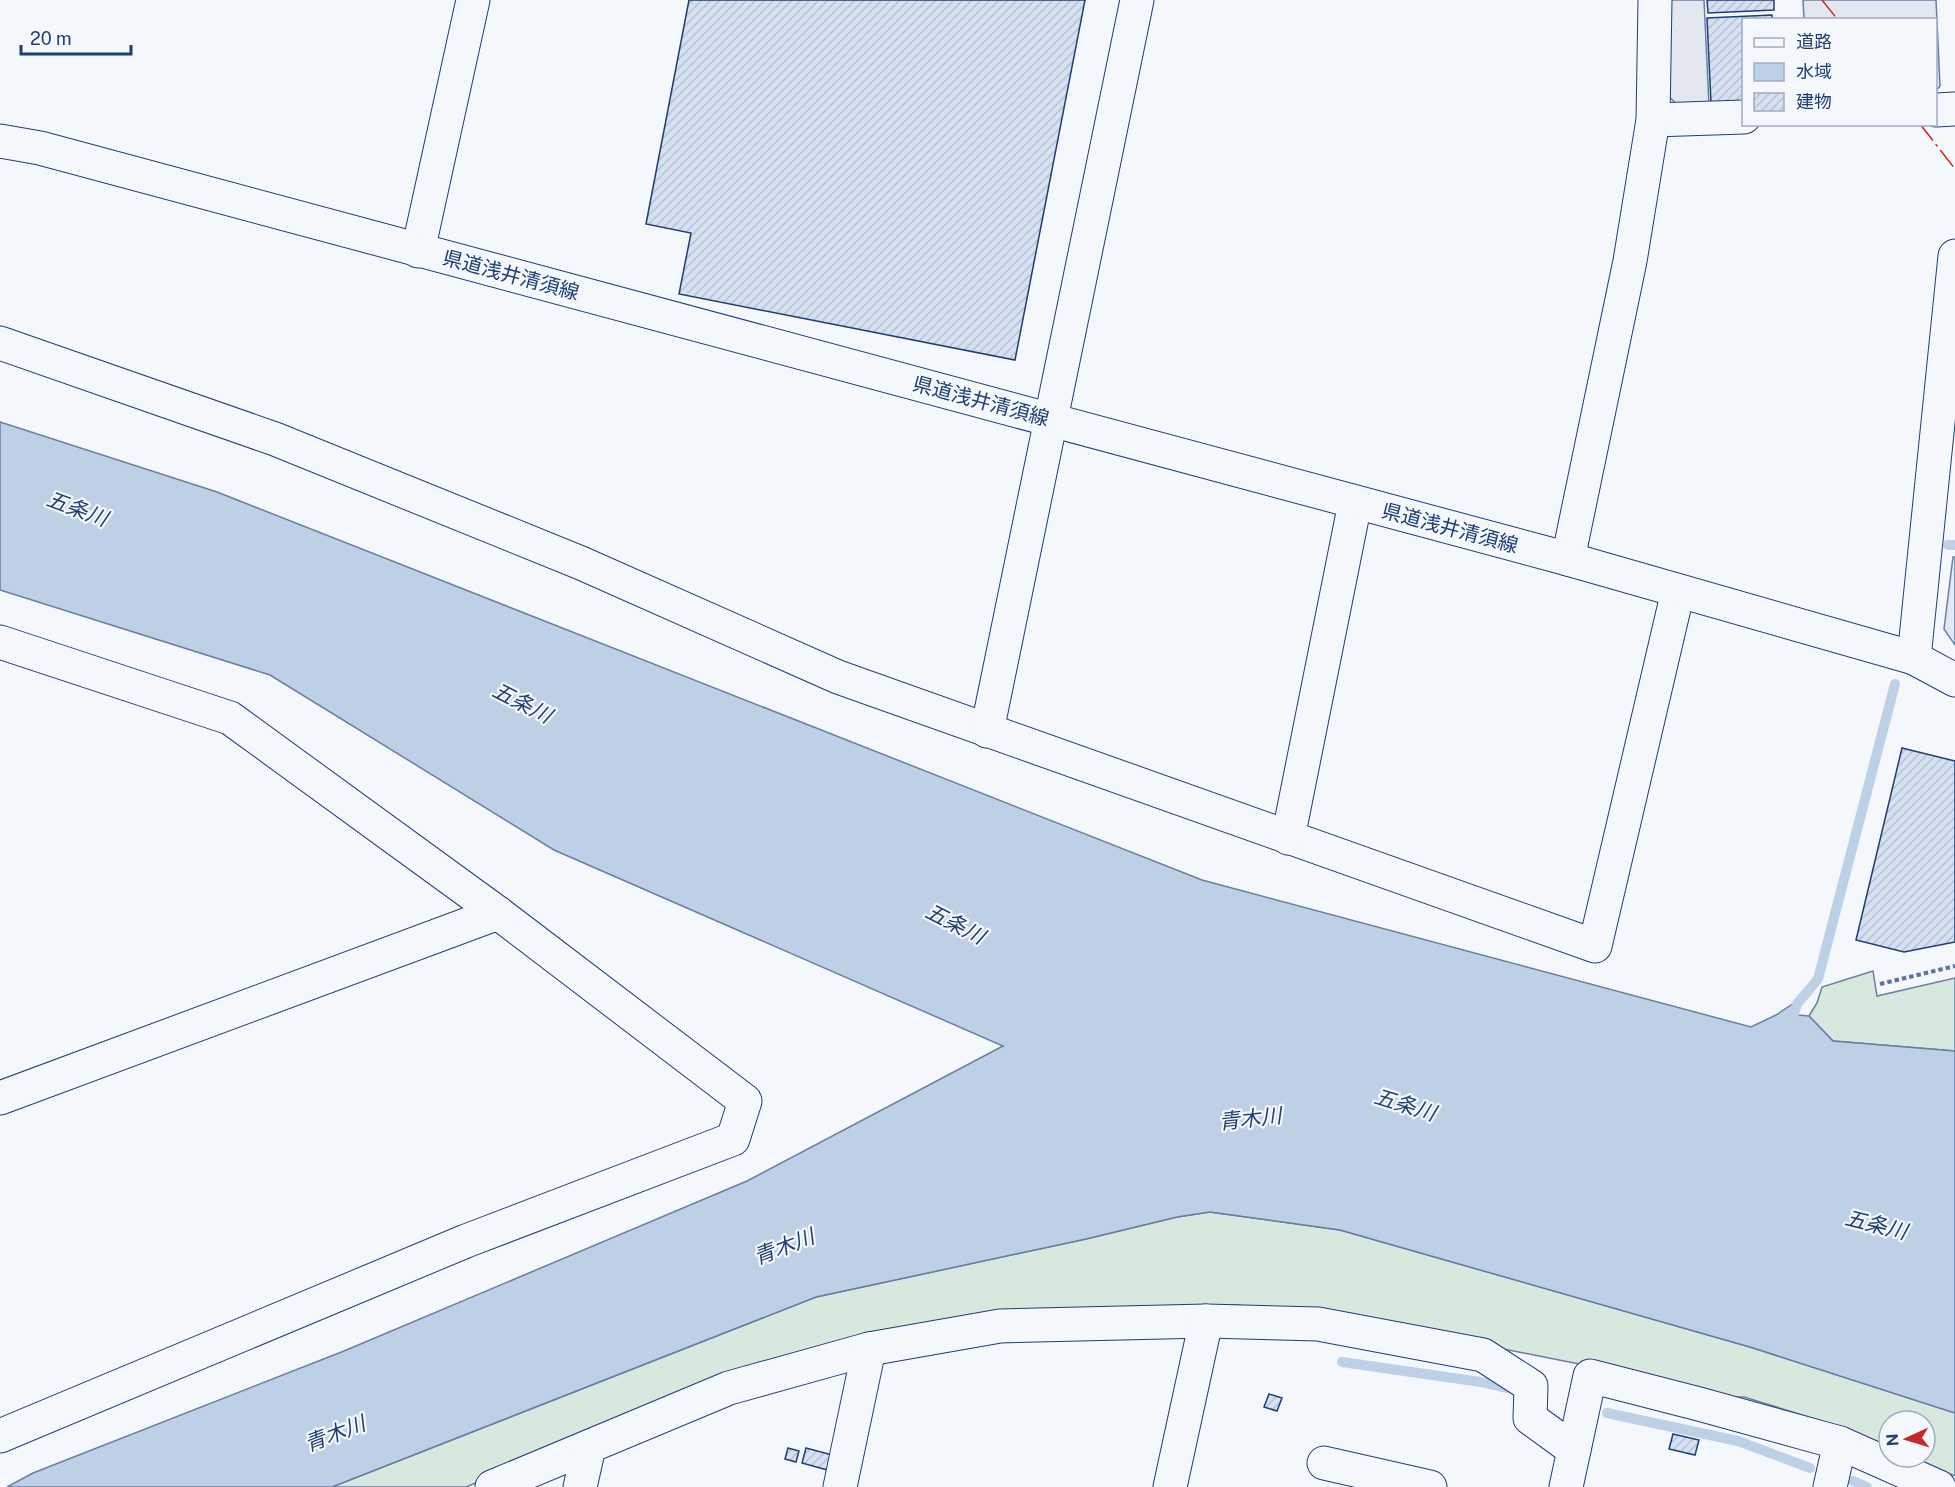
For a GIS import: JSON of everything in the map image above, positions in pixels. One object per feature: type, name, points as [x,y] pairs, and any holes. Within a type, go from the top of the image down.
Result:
[{"type":"street","points":[[418,251],[473,0]]},
{"type":"street","points":[[987,731],[1137,0]]},
{"type":"street","points":[[1568,559],[1630,261],[1653,120],[1655,0]]},
{"type":"street","points":[[1937,110],[1955,109]]},
{"type":"street","points":[[1653,120],[1742,117]]},
{"type":"street","name":"県道浅井清須線","points":[[0,141],[40,148],[1568,559],[1914,658],[1955,680]]},
{"type":"street","points":[[1914,658],[1955,255]]},
{"type":"street","points":[[0,343],[275,439],[581,563],[838,677],[1595,946],[1677,591]]},
{"type":"street","points":[[1288,838],[1355,503]]},
{"type":"street","points":[[0,1436],[455,1246],[733,1138],[745,1101],[498,913],[230,718],[2,644]]},
{"type":"street","points":[[0,1098],[498,913]]},
{"type":"street","points":[[1170,1487],[1206,1321]]},
{"type":"street","points":[[492,1487],[729,1388],[869,1349],[1000,1326],[1206,1321],[1318,1324],[1483,1355],[1532,1386],[1530,1419],[1574,1450]]},
{"type":"street","points":[[840,1487],[869,1349]]},
{"type":"street","points":[[1566,1487],[1590,1376],[1840,1443],[1939,1487]]},
{"type":"street","points":[[1830,1487],[1840,1443]]},
{"type":"street","points":[[580,1487],[589,1447]]},
{"type":"street","points":[[1324,1463],[1430,1487]]},
{"type":"path","points":[[1880,984],[1955,966]]},
{"type":"shaded area","points":[[1669,0],[1704,0],[1709,105],[1680,107],[1667,95]]},
{"type":"shaded area","points":[[1803,0],[1936,0],[1937,18],[1804,18]]},
{"type":"shaded area","points":[[1937,22],[1940,86],[1937,90]]},
{"type":"shaded area","points":[[1953,557],[1955,557],[1955,645],[1944,629]]},
{"type":"shaded area","points":[[1873,971],[1877,996],[1955,978],[1955,1051],[1833,1041],[1809,1016],[1817,1003],[1822,987]]},
{"type":"shaded area","points":[[1210,1212],[1340,1230],[1750,1347],[1955,1413],[1955,1476],[1937,1468],[1937,1409],[1877,1409],[1877,1443],[1838,1426],[1744,1397],[1720,1397],[1604,1369],[1339,1316],[1236,1305],[994,1311],[586,1438],[466,1487],[332,1487],[816,1297],[1177,1217]]},
{"type":"water","points":[[0,422],[217,492],[1202,880],[1751,1027],[1794,1003],[1799,1005],[1798,1015],[1809,1016],[1833,1041],[1955,1051],[1955,1413],[1750,1347],[1340,1230],[1210,1212],[1177,1217],[816,1297],[332,1487],[7,1487],[33,1473],[344,1351],[747,1181],[1003,1046],[554,850],[270,675],[0,590]]},
{"type":"building","points":[[689,0],[1085,0],[1015,360],[679,294],[691,233],[646,224]]},
{"type":"building","points":[[1707,0],[1774,0],[1774,10],[1708,13]]},
{"type":"building","points":[[1772,15],[1772,18],[1742,18],[1742,102],[1711,103],[1707,18]]},
{"type":"building","points":[[1902,748],[1955,761],[1955,942],[1904,952],[1856,940]]},
{"type":"building","points":[[1269,1394],[1282,1398],[1277,1411],[1264,1407]]},
{"type":"building","points":[[1673,1434],[1699,1440],[1695,1455],[1669,1449]]},
{"type":"building","points":[[788,1448],[799,1451],[796,1462],[785,1459]]},
{"type":"building","points":[[806,1448],[836,1456],[831,1471],[802,1463]]},
{"type":"waterway","points":[[1948,545],[1955,545]]},
{"type":"waterway","points":[[1793,1017],[1797,1004],[1818,979],[1895,684]]},
{"type":"waterway","points":[[1342,1362],[1481,1382],[1506,1388]]},
{"type":"waterway","points":[[1607,1413],[1738,1441],[1810,1468]]},
{"type":"waterway","points":[[1853,1481],[1867,1487]]},
{"type":"power","points":[[1822,0],[1836,18]]},
{"type":"power","points":[[1922,126],[1955,169]]},
{"type":"water label","name":"五条川","points":[[77,509]]},
{"type":"water label","name":"五条川","points":[[522,703]]},
{"type":"water label","name":"五条川","points":[[955,924]]},
{"type":"water label","name":"五条川","points":[[1405,1105]]},
{"type":"water label","name":"青木川","points":[[1250,1119]]},
{"type":"water label","name":"五条川","points":[[1876,1225]]},
{"type":"water label","name":"青木川","points":[[784,1247]]},
{"type":"water label","name":"青木川","points":[[335,1434]]}]
